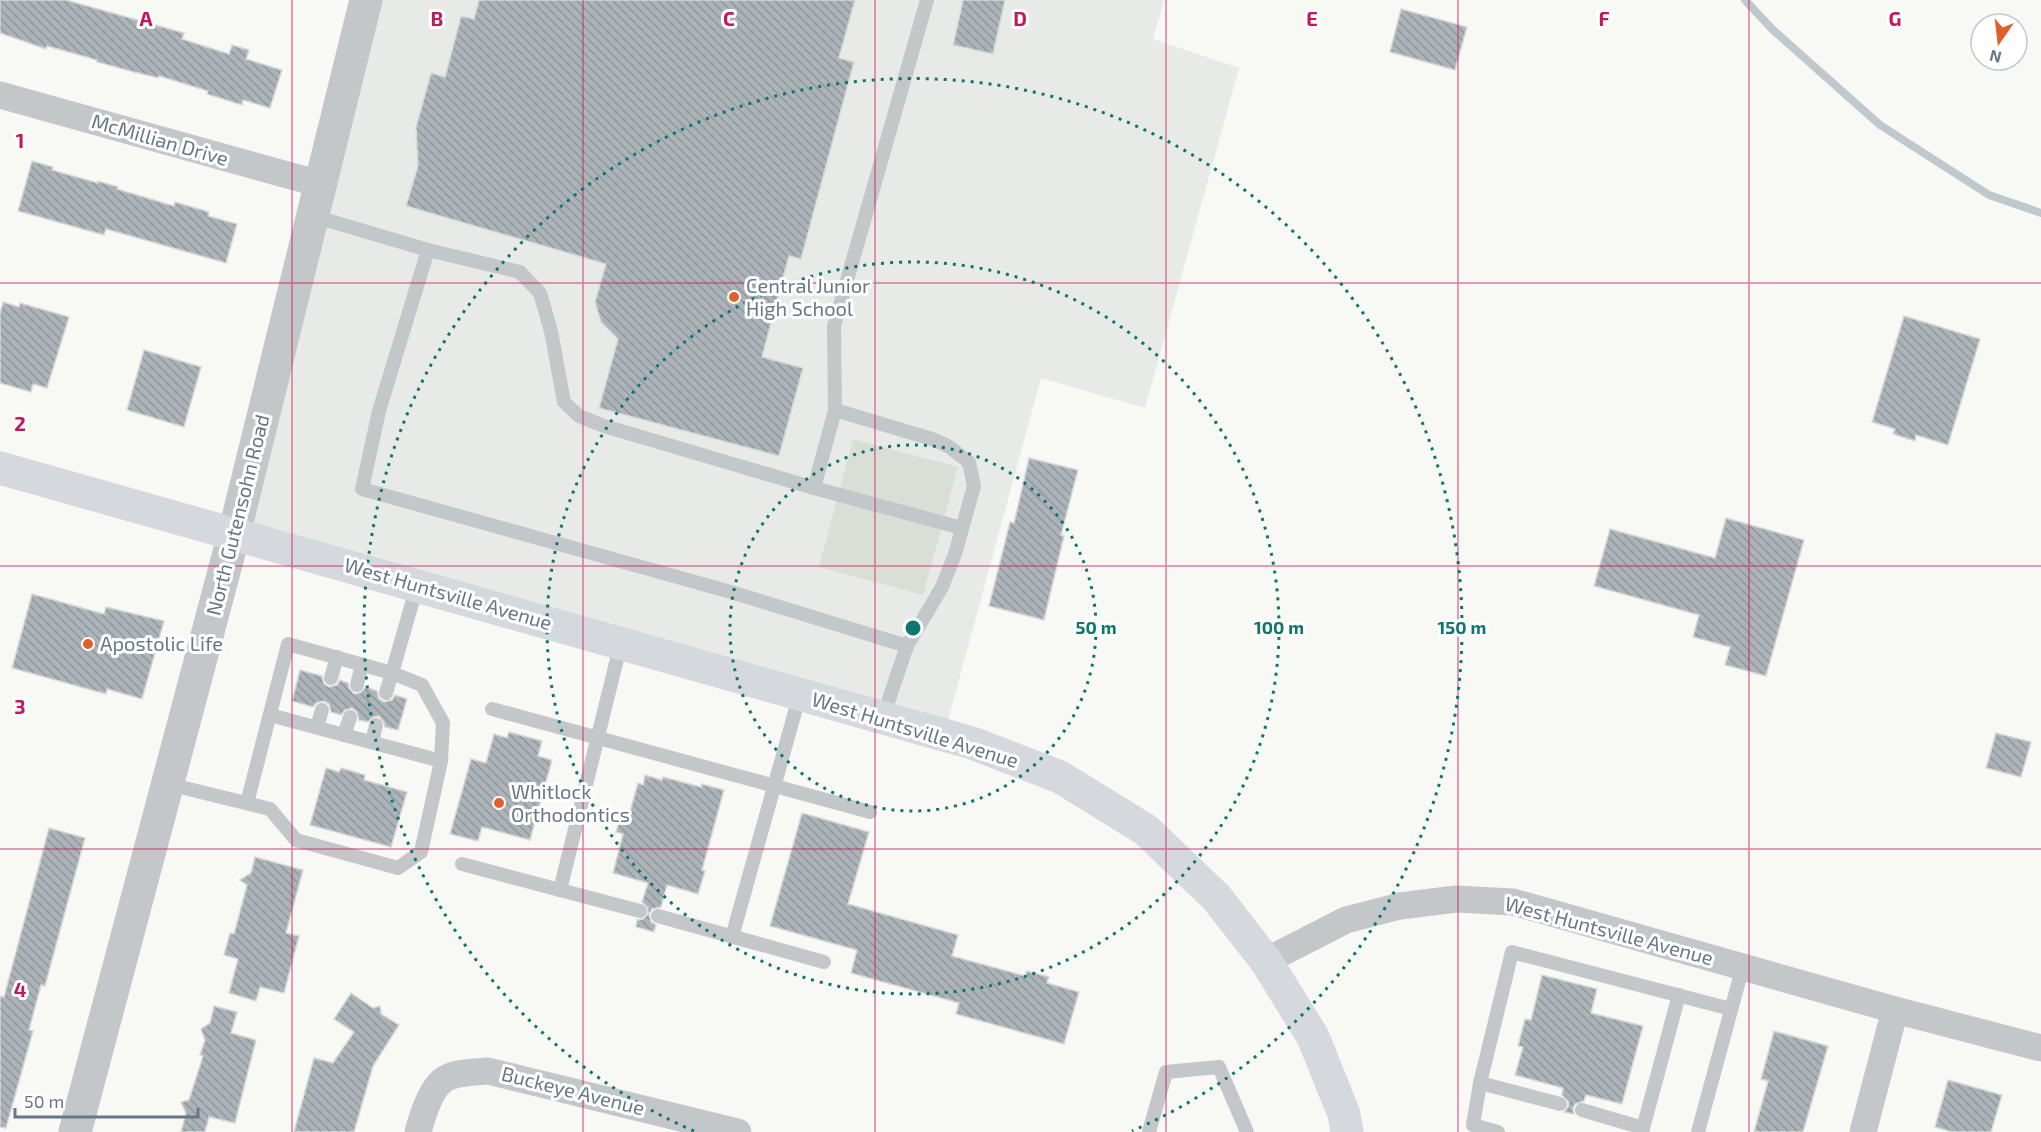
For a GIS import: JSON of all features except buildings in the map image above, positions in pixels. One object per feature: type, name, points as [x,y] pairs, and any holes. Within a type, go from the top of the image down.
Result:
[{"type":"main road","name":"West Huntsville Avenue","points":[[0,468],[883,717],[972,743],[1060,777],[1146,830],[1216,897],[1266,961]]},
{"type":"main road","points":[[1266,961],[1313,1037],[1344,1114],[1347,1132]]},
{"type":"street","name":"North Gutensohn Road","points":[[75,1132],[234,534],[366,0]]},
{"type":"street","name":"McMillian Drive","points":[[0,95],[320,184]]},
{"type":"street","name":"West Huntsville Avenue","points":[[1266,961],[1346,920],[1400,906],[1456,899],[1513,902],[1894,1010],[2041,1048]]},
{"type":"street","points":[[1863,1132],[1894,1010]]},
{"type":"street","name":"Buckeye Avenue","points":[[418,1132],[429,1099],[442,1080],[465,1072],[488,1071],[738,1132]]},
{"type":"lane","points":[[814,488],[835,410],[834,326],[927,0]]},
{"type":"lane","points":[[312,216],[428,250],[520,272],[540,293],[552,331],[564,402],[579,416],[603,426],[814,488],[962,528]]},
{"type":"lane","points":[[428,250],[379,411],[362,489],[731,592],[907,645]]},
{"type":"lane","points":[[835,410],[932,439],[948,446],[969,462],[974,486],[955,554],[942,587],[907,645],[883,717]]},
{"type":"lane","points":[[386,693],[417,586]]},
{"type":"lane","points":[[560,890],[621,643]]},
{"type":"lane","points":[[168,784],[270,809],[296,840],[398,868],[421,852],[441,761],[443,723],[422,685],[392,673],[288,644],[247,803]]},
{"type":"lane","points":[[331,678],[337,657]]},
{"type":"lane","points":[[357,685],[362,664]]},
{"type":"lane","points":[[732,937],[800,694]]},
{"type":"lane","points":[[492,709],[870,812]]},
{"type":"lane","points":[[317,727],[322,710]]},
{"type":"lane","points":[[270,715],[441,761]]},
{"type":"lane","points":[[344,735],[350,717]]},
{"type":"lane","points":[[372,742],[376,724]]},
{"type":"lane","points":[[462,864],[640,911]]},
{"type":"lane","points":[[658,916],[824,962]]},
{"type":"lane","points":[[1498,1132],[1473,1125],[1480,1083],[1512,952],[1731,1009]]},
{"type":"lane","points":[[1698,1132],[1743,966]]},
{"type":"lane","points":[[1582,1110],[1643,1130],[1679,995]]},
{"type":"lane","points":[[1149,1132],[1166,1072],[1220,1067],[1247,1132]]},
{"type":"lane","points":[[1480,1083],[1560,1104]]},
{"type":"shaded area","name":"Central Junior High School","points":[[366,0],[1164,0],[1153,39],[1239,68],[1145,408],[1041,378],[944,735],[234,534]]},
{"type":"shaded area","points":[[853,439],[958,467],[923,595],[819,567]]},
{"type":"waterway","points":[[1745,0],[1773,30],[1880,125],[1989,195],[2041,213]]},
{"type":"place","name":"Central Junior High School","points":[[734,297]]},
{"type":"place","name":"Apostolic Life","points":[[88,644]]},
{"type":"place","name":"Whitlock Orthodontics","points":[[499,803]]}]
